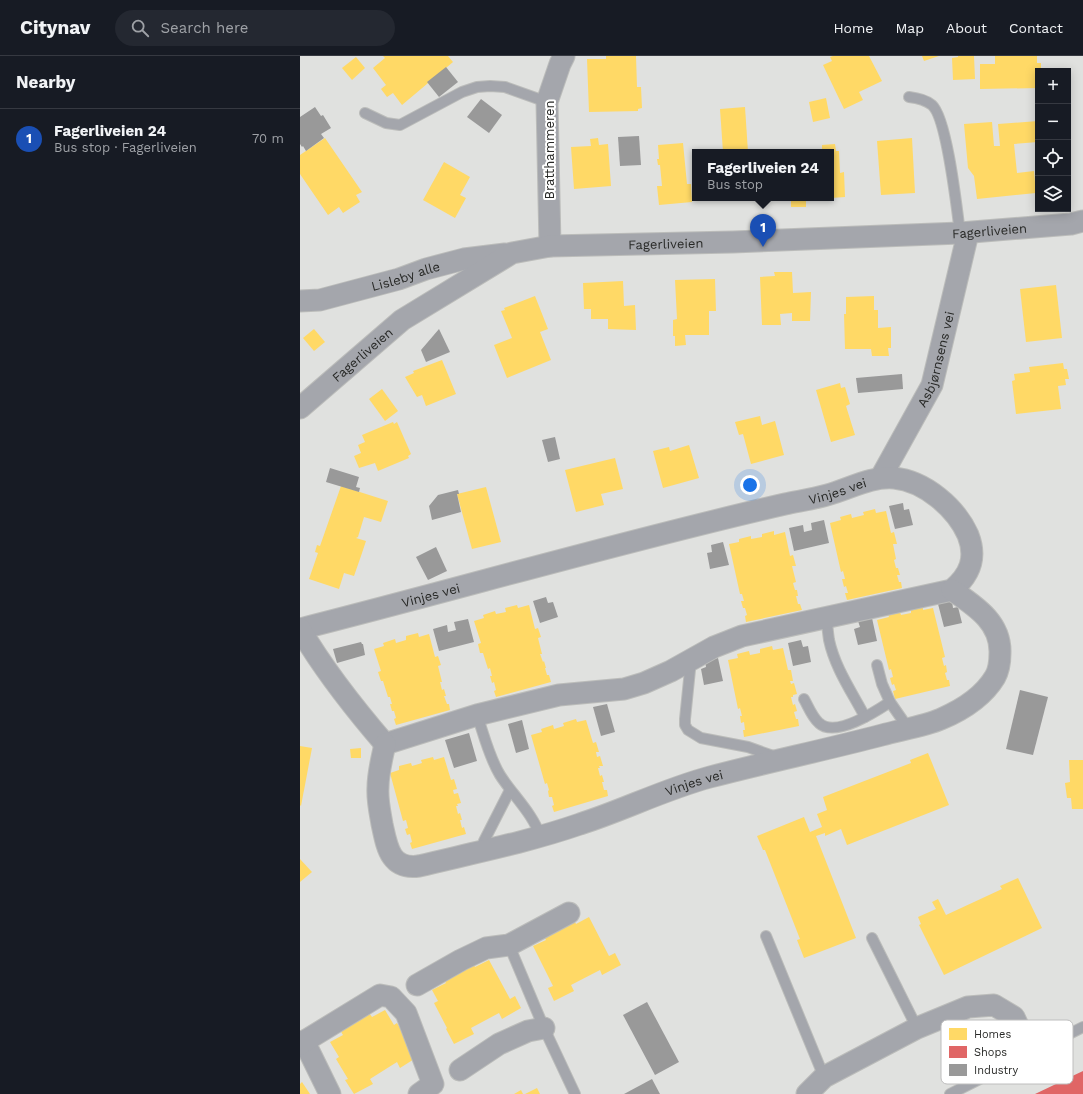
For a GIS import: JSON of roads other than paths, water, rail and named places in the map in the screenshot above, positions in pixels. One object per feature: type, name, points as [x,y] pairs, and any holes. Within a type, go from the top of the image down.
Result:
[{"type":"street","name":"Bratthammeren","points":[[550,246],[547,102],[564,56]]},
{"type":"street","name":"Fagerliveien","points":[[300,408],[402,320],[512,253],[550,246],[733,242],[964,233],[1083,222]]},
{"type":"street","name":"Asbjørnsens vei","points":[[881,478],[932,385],[964,233]]},
{"type":"street","name":"Lisleby alle","points":[[300,301],[320,300],[399,279],[426,269],[464,259],[512,253]]},
{"type":"street","name":"Vinjes vei","points":[[881,478],[896,478],[912,482],[928,491],[954,513],[963,526],[973,551],[972,561],[966,575],[952,590],[976,607],[992,622],[998,634],[1000,646],[999,670],[986,689],[973,701],[939,720],[709,778],[676,788],[579,825],[540,836],[410,868],[392,858],[387,849],[379,806],[378,786],[385,744],[360,714],[300,629],[736,516],[828,495],[881,478]]},
{"type":"street","points":[[385,744],[477,715],[559,695],[624,689],[644,683],[671,671],[714,647],[742,636],[952,590]]},
{"type":"street","points":[[417,985],[461,960],[486,948],[509,945],[568,913]]},
{"type":"street","points":[[330,1094],[302,1043],[380,995],[391,998],[406,1013],[433,1084],[419,1094]]},
{"type":"street","points":[[807,1094],[824,1077],[917,1028],[968,1007],[994,1005],[1014,1017],[1015,1020]]},
{"type":"street","points":[[460,1070],[499,1044],[528,1030],[544,1028]]},
{"type":"lane","points":[[366,113],[386,123],[400,125],[462,92],[477,87],[490,86],[505,87],[547,102]]},
{"type":"lane","points":[[909,97],[918,98],[928,102],[933,106],[939,115],[964,233]]},
{"type":"lane","points":[[827,618],[829,639],[834,657],[841,674],[865,717]]},
{"type":"lane","points":[[691,660],[685,719],[685,725],[688,730],[701,738],[748,747],[784,760]]},
{"type":"lane","points":[[877,665],[882,684],[890,702],[908,728]]},
{"type":"lane","points":[[804,699],[818,722],[834,728],[865,717],[890,702]]},
{"type":"lane","points":[[477,715],[490,756],[510,790],[536,823],[540,836]]},
{"type":"lane","points":[[481,851],[484,841],[510,790]]},
{"type":"lane","points":[[766,936],[824,1077]]},
{"type":"lane","points":[[872,938],[917,1028]]},
{"type":"lane","points":[[509,945],[544,1028],[575,1094]]},
{"type":"lane","points":[[1073,1032],[1083,1027]]},
{"type":"lane","points":[[950,1094],[970,1084]]},
{"type":"place","name":"Fagerliveien 24","points":[[763,247]]}]
